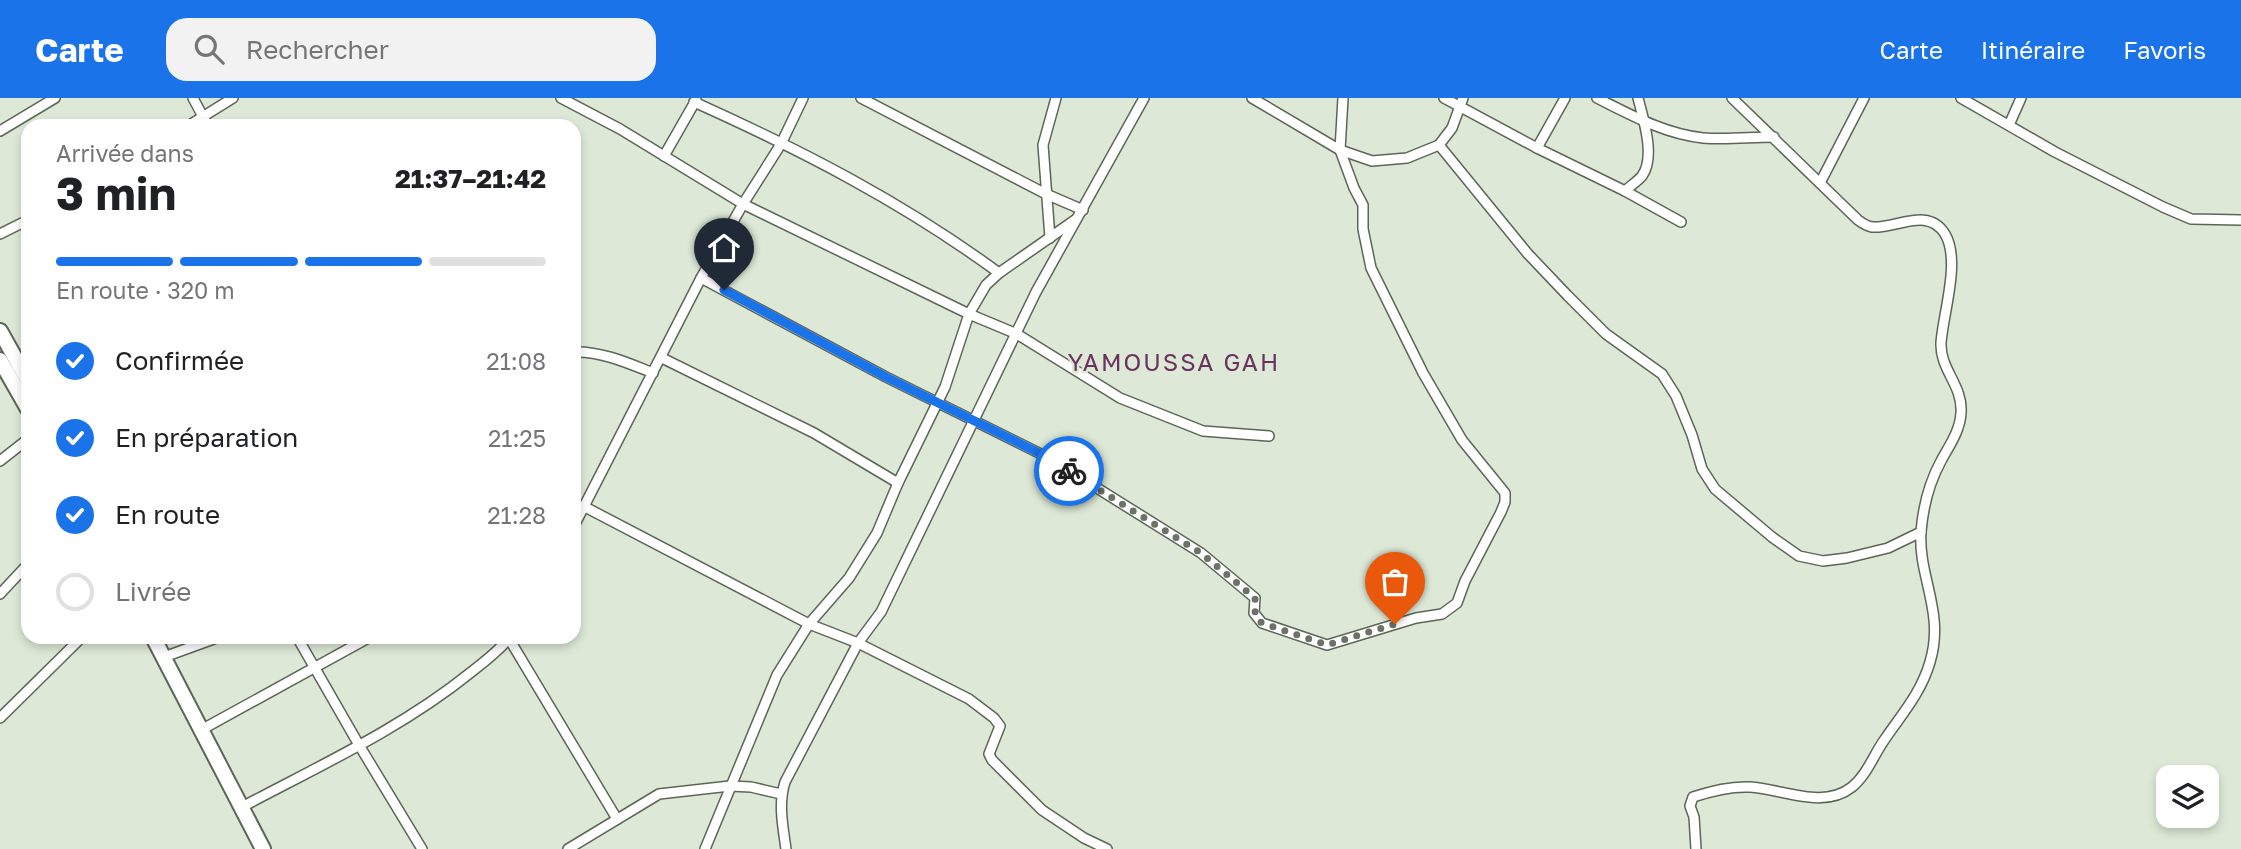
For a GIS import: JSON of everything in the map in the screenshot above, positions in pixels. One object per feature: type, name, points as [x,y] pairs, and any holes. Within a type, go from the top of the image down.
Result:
[{"type":"highway","points":[[0,331],[21,368]]},
{"type":"highway","points":[[0,360],[21,396]]},
{"type":"highway","points":[[157,644],[263,849]]},
{"type":"street","points":[[0,131],[55,98]]},
{"type":"street","points":[[193,98],[202,117]]},
{"type":"street","points":[[199,119],[233,98]]},
{"type":"street","points":[[561,98],[620,129],[743,204],[969,314],[1017,334],[1120,398],[1203,431],[1269,436]]},
{"type":"street","points":[[581,514],[701,278],[781,144],[803,98]]},
{"type":"street","points":[[861,98],[1046,194],[1083,210]]},
{"type":"street","points":[[1050,238],[1043,145],[1056,98]]},
{"type":"street","points":[[786,849],[781,794],[806,738],[858,643],[881,612],[1036,292],[1144,98]]},
{"type":"street","points":[[1251,98],[1340,150],[1372,161],[1407,158],[1440,145],[1452,128],[1461,102]]},
{"type":"street","points":[[701,278],[1049,458],[1201,553],[1255,598],[1254,613],[1256,619],[1262,623],[1327,645],[1416,618],[1442,614],[1457,603],[1465,581],[1501,512],[1505,493],[1462,440],[1423,373],[1371,268],[1363,229],[1363,205],[1340,150],[1343,98]]},
{"type":"street","points":[[1444,98],[1461,102],[1537,148],[1681,222]]},
{"type":"street","points":[[1537,148],[1565,98]]},
{"type":"street","points":[[1597,98],[1644,121],[1703,138],[1774,137]]},
{"type":"street","points":[[1625,191],[1642,176],[1646,168],[1644,121],[1638,98]]},
{"type":"street","points":[[1696,849],[1694,817],[1690,806],[1693,797],[1728,788],[1750,787],[1830,798],[1853,787],[1906,712],[1921,687],[1931,661],[1935,617],[1921,533],[1930,485],[1955,436],[1961,414],[1960,393],[1946,367],[1941,346],[1951,271],[1950,247],[1945,233],[1933,222],[1914,219],[1889,226],[1870,227],[1858,220],[1732,98]]},
{"type":"street","points":[[1820,183],[1864,98]]},
{"type":"street","points":[[1961,98],[2105,179],[2192,219],[2241,220]]},
{"type":"street","points":[[2009,124],[2021,98]]},
{"type":"street","points":[[664,156],[696,100],[842,173],[926,221],[999,273]]},
{"type":"street","points":[[1440,145],[1528,254],[1568,296],[1606,334],[1662,373],[1676,396],[1702,469],[1715,489],[1772,537],[1799,556],[1823,561],[1888,548],[1921,533]]},
{"type":"street","points":[[705,849],[777,675],[809,624],[849,578],[870,546],[938,402],[958,353],[969,314],[986,285],[1076,219]]},
{"type":"street","points":[[0,234],[21,223]]},
{"type":"street","points":[[581,351],[610,357],[653,373]]},
{"type":"street","points":[[662,358],[814,433],[898,483]]},
{"type":"street","points":[[0,461],[21,444]]},
{"type":"street","points":[[585,507],[809,624],[858,643],[969,699],[1000,726],[989,754],[992,760],[1042,810],[1084,838],[1107,849]]},
{"type":"street","points":[[0,594],[21,572]]},
{"type":"street","points":[[0,718],[75,644]]},
{"type":"street","points":[[164,657],[200,644]]},
{"type":"street","points":[[302,644],[422,849]]},
{"type":"street","points":[[201,730],[358,644]]},
{"type":"street","points":[[242,807],[359,745],[456,684],[502,644]]},
{"type":"street","points":[[513,644],[617,819]]},
{"type":"street","points":[[568,849],[659,794],[730,786],[751,787],[781,794]]},
{"type":"way so far","points":[[1069,471],[1201,553],[1251,593],[1255,598],[1256,619],[1262,623],[1327,645],[1395,624]]},
{"type":"district","name":"YAMOUSSA GAH","points":[[1174,363]]},
{"type":"route","points":[[724,290],[886,377],[1049,458],[1069,471]]}]
